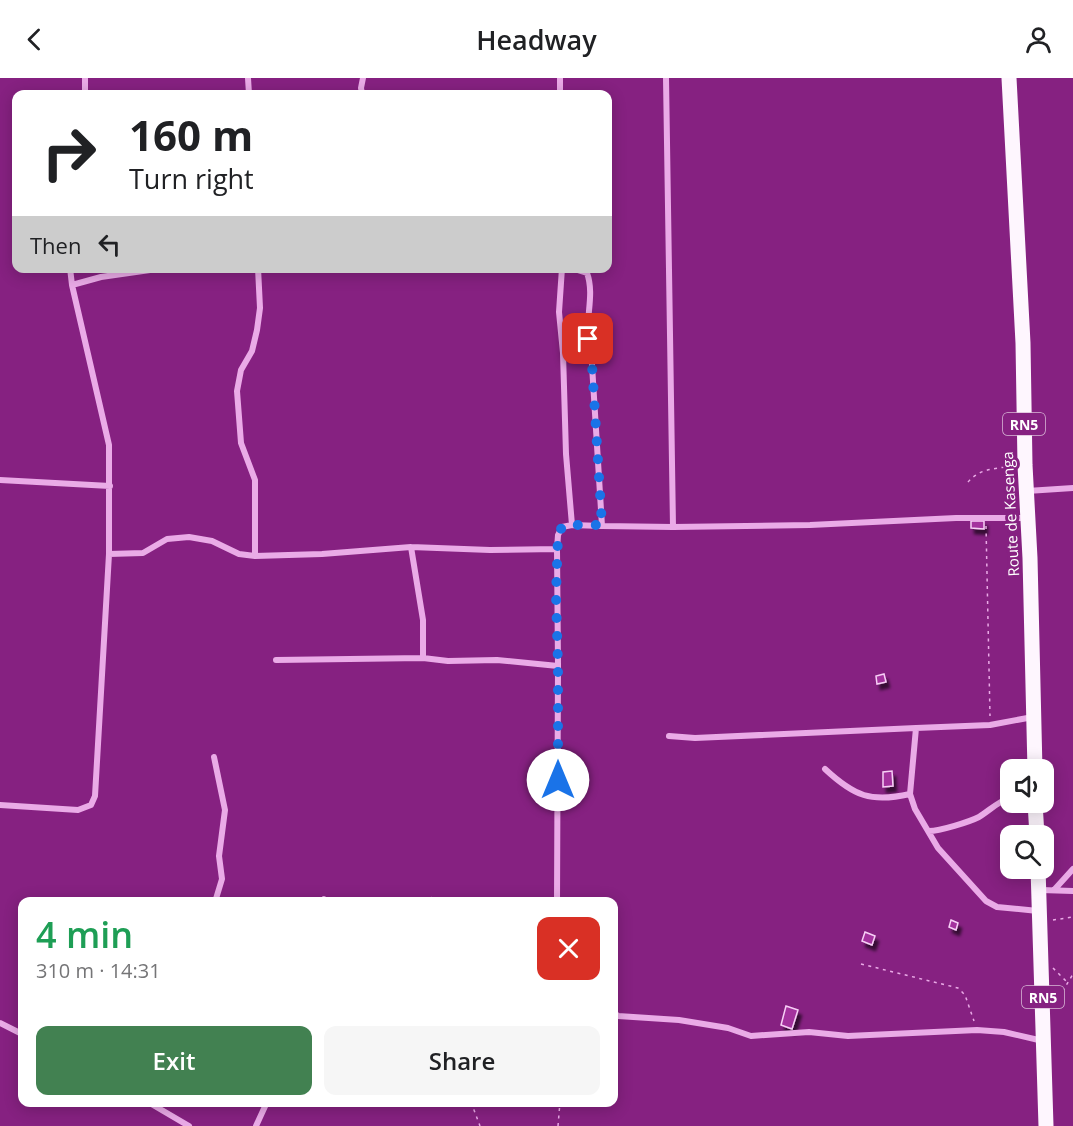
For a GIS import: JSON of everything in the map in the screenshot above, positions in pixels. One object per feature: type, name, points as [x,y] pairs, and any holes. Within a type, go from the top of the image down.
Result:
[{"type":"highway","name":"Route de Kasenga","points":[[1009,78],[1023,343],[1024,465],[1030,558],[1035,759]]},
{"type":"highway","name":"RN5","points":[[1042,879],[1046,890],[1039,919],[1046,1126]]},
{"type":"street","points":[[666,78],[673,527]]},
{"type":"street","points":[[0,805],[78,810],[91,805],[95,796],[111,486],[109,445],[71,273]]},
{"type":"street","points":[[72,285],[101,277],[129,273]]},
{"type":"street","points":[[255,556],[255,480],[241,442],[237,391],[241,370],[252,351],[257,330],[260,308],[258,273]]},
{"type":"street","points":[[562,273],[559,312],[572,525]]},
{"type":"street","points":[[587,273],[591,283],[586,332],[591,349],[602,525]]},
{"type":"street","points":[[0,480],[111,486]]},
{"type":"street","points":[[1026,492],[1073,488]]},
{"type":"street","points":[[557,897],[556,549],[559,531],[562,527],[572,525],[673,527],[810,525],[1027,518]]},
{"type":"street","points":[[109,554],[143,553],[167,539],[189,537],[212,541],[239,554],[255,556],[322,554],[411,547],[489,550],[556,549]]},
{"type":"street","points":[[411,547],[423,620],[423,658]]},
{"type":"street","points":[[276,660],[423,658],[448,661],[497,660],[558,666]]},
{"type":"street","points":[[669,736],[695,738],[990,725],[1034,717]]},
{"type":"street","points":[[916,728],[910,794],[915,809],[938,848],[986,901],[997,907],[1039,919]]},
{"type":"street","points":[[214,757],[225,810],[219,856],[222,879],[217,897]]},
{"type":"street","points":[[825,769],[850,790],[863,796],[896,798],[910,794]]},
{"type":"street","points":[[929,831],[937,831],[975,819],[1000,804]]},
{"type":"street","points":[[1046,890],[1073,869]]},
{"type":"street","points":[[1046,890],[1073,891]]},
{"type":"street","points":[[618,1016],[680,1020],[718,1026],[751,1035],[809,1032],[855,1036],[977,1030],[1004,1032],[1044,1041]]},
{"type":"street","points":[[0,1023],[18,1032]]},
{"type":"street","points":[[156,1107],[189,1126]]},
{"type":"street","points":[[256,1126],[265,1107]]},
{"type":"path","points":[[968,482],[975,473],[1024,465]]},
{"type":"path","points":[[986,519],[990,725]]},
{"type":"path","points":[[1039,919],[1054,920],[1073,917]]},
{"type":"path","points":[[861,964],[958,988],[966,998],[977,1030]]},
{"type":"path","points":[[1041,964],[1051,967],[1067,983]]},
{"type":"path","points":[[1044,1022],[1073,974]]},
{"type":"path","points":[[474,1107],[480,1126]]},
{"type":"path","points":[[558,1126],[560,1107]]},
{"type":"building","points":[[971,521],[984,521],[984,529],[971,528]]},
{"type":"building","points":[[884,674],[886,682],[877,684],[876,676]]},
{"type":"building","points":[[892,771],[893,786],[883,787],[883,772]]},
{"type":"building","points":[[951,920],[958,923],[956,930],[949,927]]},
{"type":"building","points":[[865,932],[875,936],[872,945],[862,941]]},
{"type":"building","points":[[786,1006],[798,1010],[792,1029],[781,1025]]},
{"type":"route","points":[[558,780],[556,595],[558,535],[562,527],[602,525],[597,475],[591,349],[588,339]]}]
